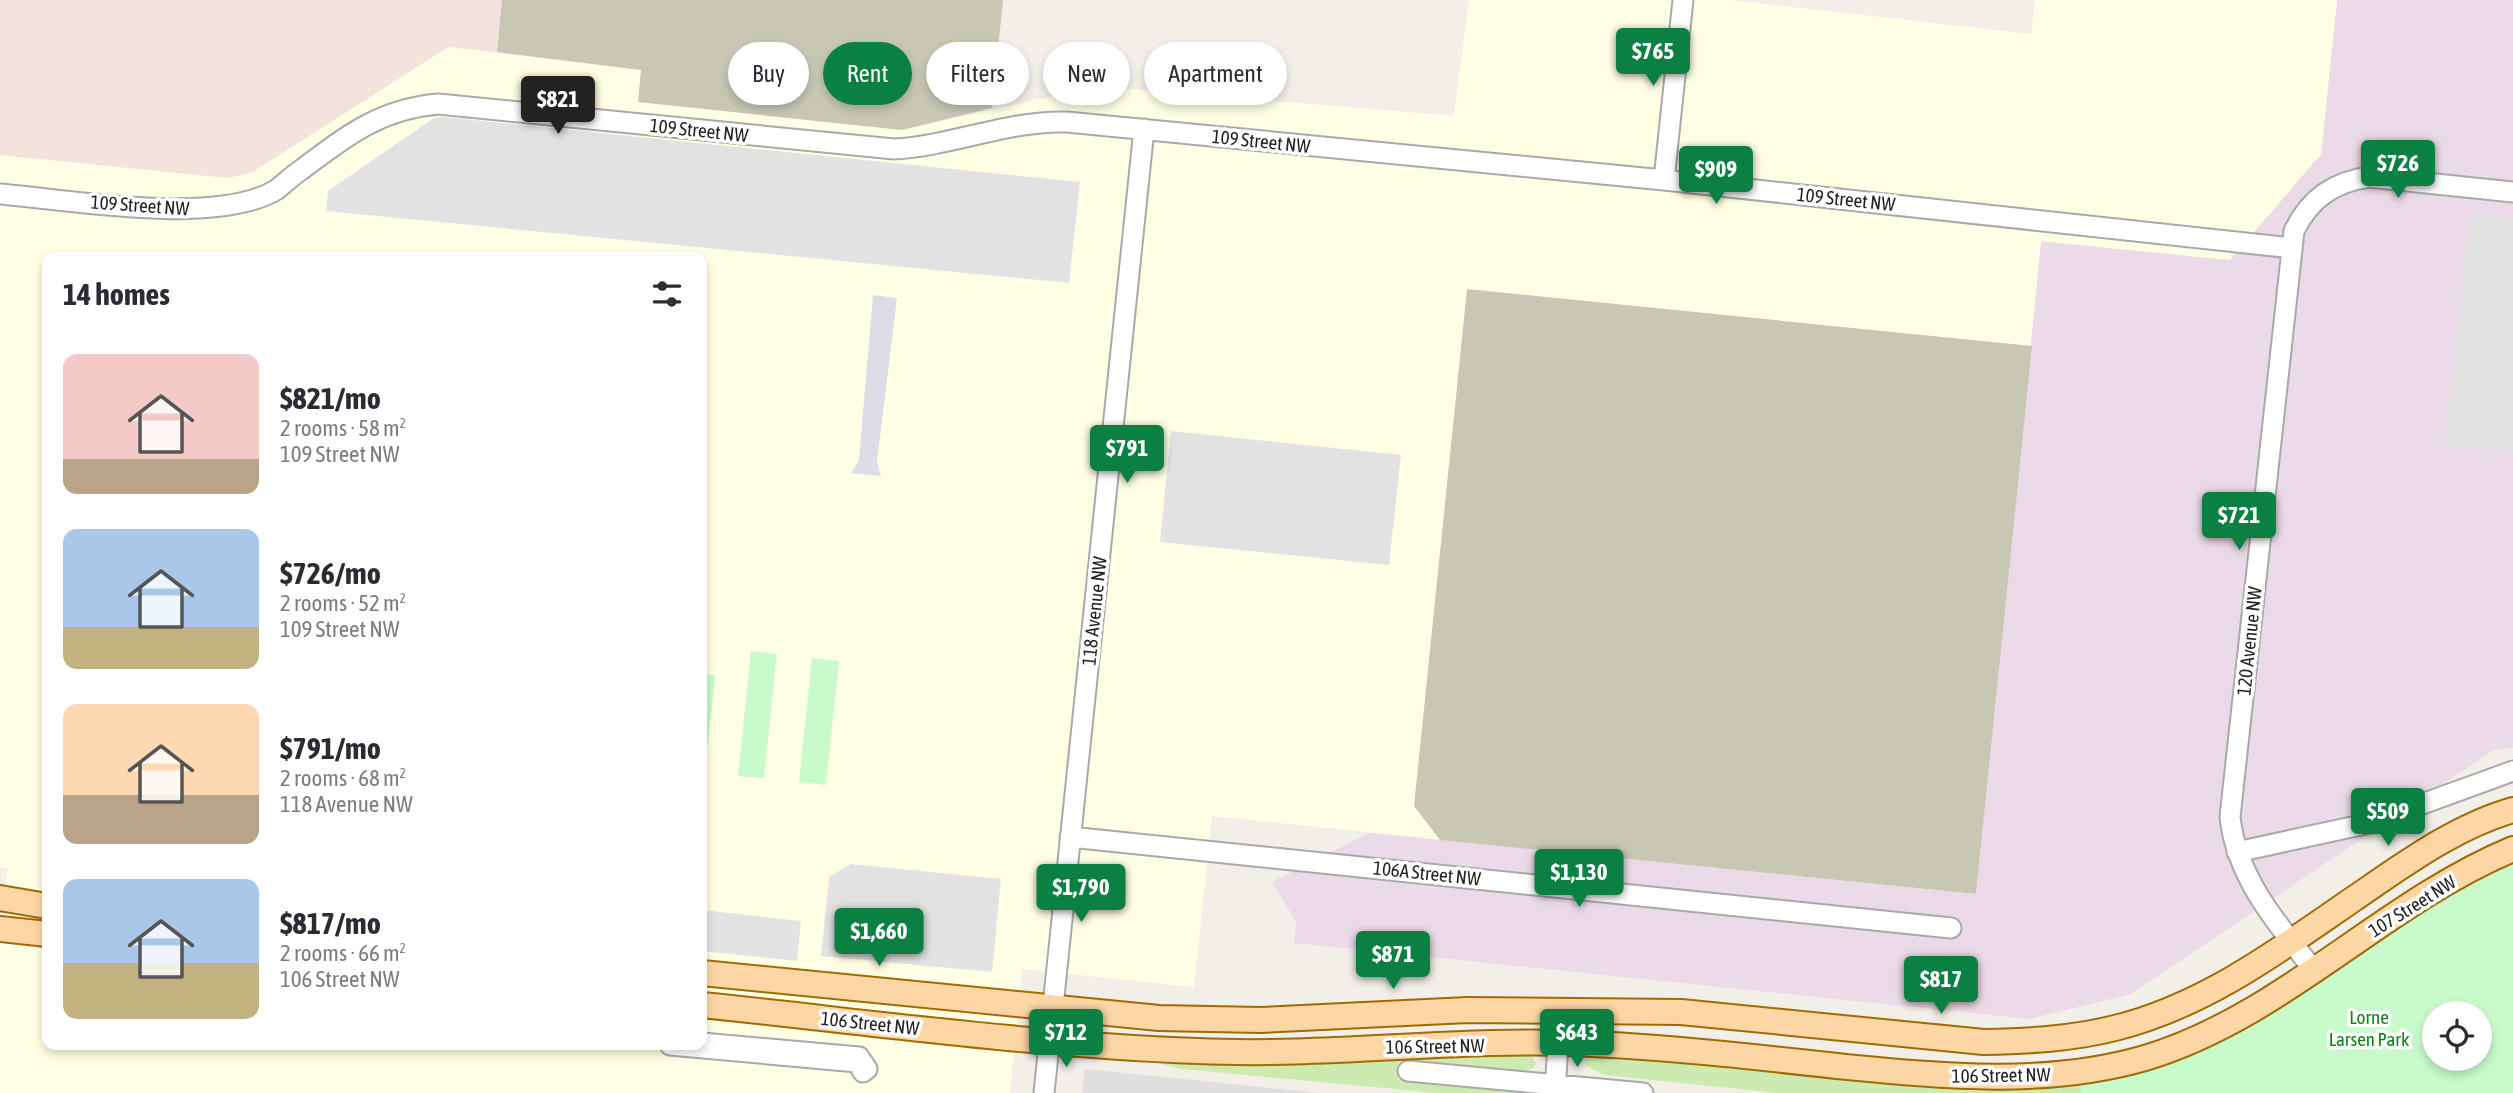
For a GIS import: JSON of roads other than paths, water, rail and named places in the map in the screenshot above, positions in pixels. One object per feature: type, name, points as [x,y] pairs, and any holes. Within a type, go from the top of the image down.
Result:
[{"type":"main road","name":"107 Street NW","points":[[2292,942],[2433,846],[2513,810]]},
{"type":"main road","name":"107 Street NW","points":[[2313,969],[2473,868],[2513,849]]},
{"type":"main road","points":[[0,898],[42,904]]},
{"type":"main road","points":[[0,929],[42,933]]},
{"type":"main road","name":"106 Street NW","points":[[707,974],[1052,1008],[1204,1020],[1261,1020],[1468,1010],[1681,1012],[1972,1041],[2034,1041],[2105,1030],[2152,1017],[2224,984],[2292,942]]},
{"type":"main road","name":"106 Street NW","points":[[707,1006],[1049,1041],[1214,1052],[1558,1043],[1663,1048],[1977,1078],[2081,1072],[2145,1058],[2235,1019],[2313,969]]},
{"type":"street","points":[[1664,180],[1683,0]]},
{"type":"street","name":"109 Street NW","points":[[0,194],[193,211],[226,206],[275,190],[366,123],[404,109],[438,104],[894,149],[948,143],[1049,121],[1664,180],[2292,248]]},
{"type":"street","name":"118 Avenue NW","points":[[1044,1093],[1143,129]]},
{"type":"street","points":[[2292,248],[2294,231],[2314,201],[2348,180],[2369,177],[2513,192]]},
{"type":"street","name":"120 Avenue NW","points":[[2292,248],[2230,817],[2237,852],[2249,880],[2313,969]]},
{"type":"street","points":[[2237,852],[2370,823],[2513,771]]},
{"type":"street","name":"106A Street NW","points":[[1070,837],[1951,928]]},
{"type":"street","points":[[707,1043],[859,1057],[867,1069],[863,1072],[858,1062],[707,1048]]},
{"type":"street","points":[[1556,1088],[1558,1043]]},
{"type":"street","name":"106 Street NW","points":[[1408,1072],[1556,1088],[1643,1093]]},
{"type":"park label","name":"Lorne Larsen Park","points":[[2369,1028]]}]
